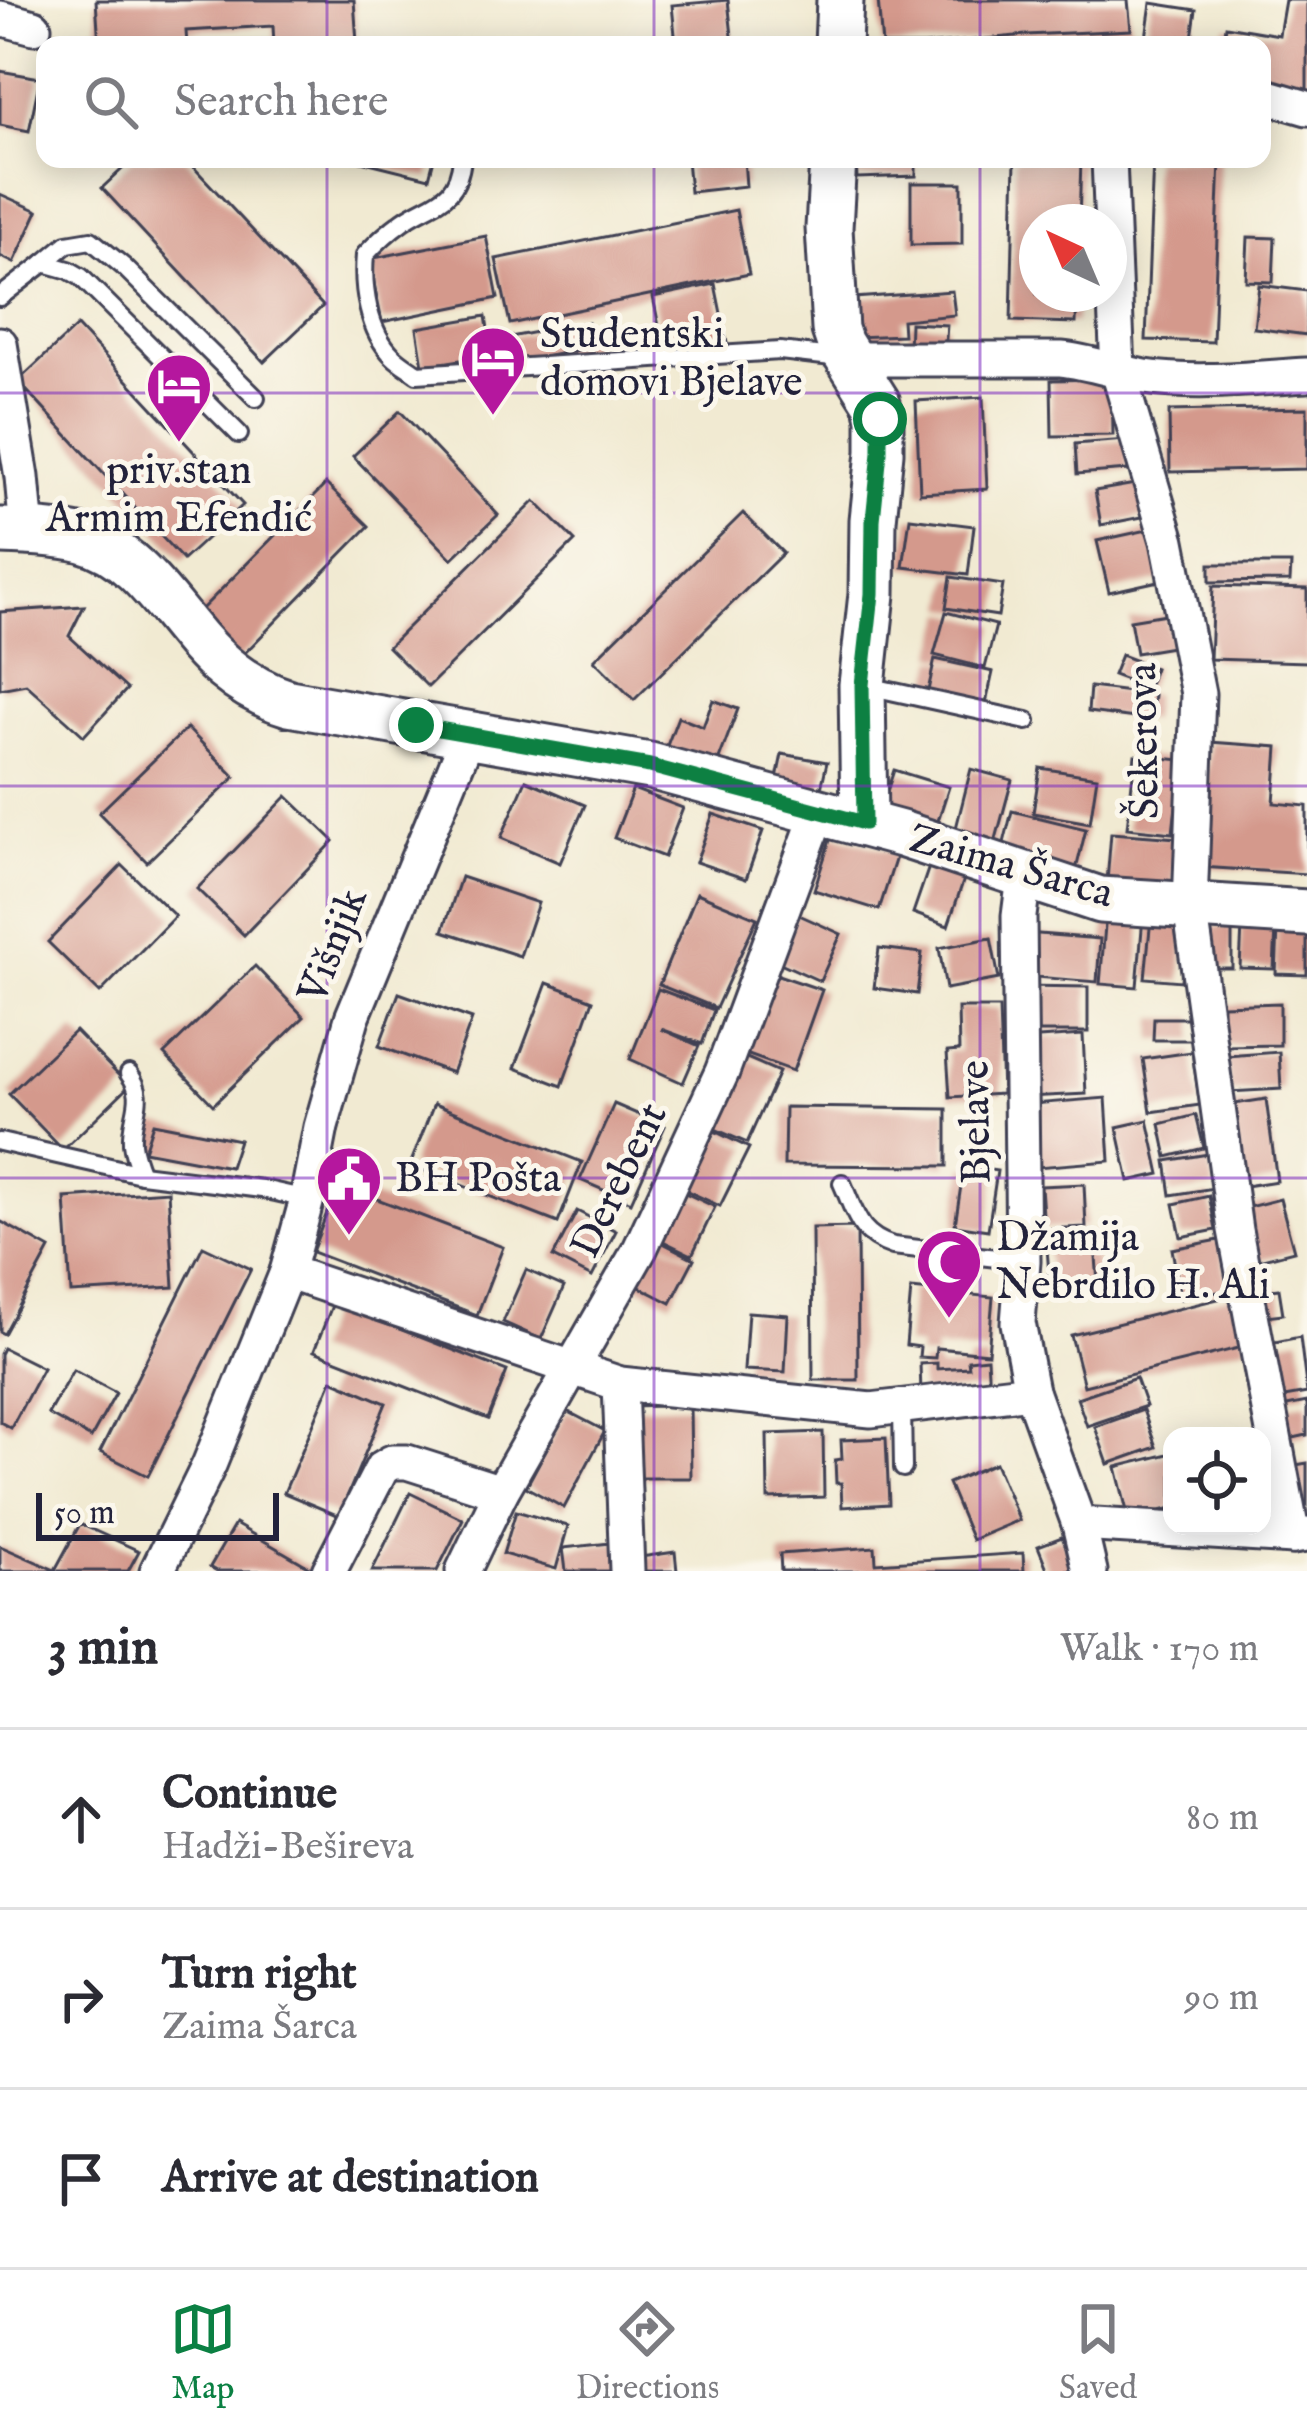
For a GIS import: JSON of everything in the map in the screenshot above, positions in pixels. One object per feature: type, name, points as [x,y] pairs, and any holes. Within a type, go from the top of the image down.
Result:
[{"type":"street","points":[[838,36],[840,0]]},
{"type":"street","points":[[0,18],[34,27]]},
{"type":"street","points":[[1271,98],[1307,108]]},
{"type":"street","points":[[832,168],[829,228],[835,329],[878,403],[872,594],[862,685],[864,823]]},
{"type":"street","name":"Šekerova","points":[[1109,168],[1118,371],[1168,541],[1198,694],[1190,906],[1235,1230],[1300,1536]]},
{"type":"street","points":[[0,344],[22,477],[14,531]]},
{"type":"street","points":[[856,369],[1061,359],[1147,377],[1208,380],[1307,375]]},
{"type":"street","name":"Zaima Šarca","points":[[14,531],[86,540],[122,559],[225,669],[266,695],[290,703],[650,766],[864,823],[1100,900],[1307,913]]},
{"type":"street","name":"Višnjik","points":[[157,1571],[209,1465],[287,1272],[352,1018],[469,734]]},
{"type":"street","name":"Derebent","points":[[463,1571],[501,1492],[640,1249],[722,1072],[819,811]]},
{"type":"street","name":"Bjelave","points":[[1024,877],[1019,916],[1023,1262],[1018,1323],[1031,1391],[1079,1524],[1090,1571]]},
{"type":"street","points":[[287,1272],[620,1384],[871,1410],[1031,1391]]},
{"type":"street","points":[[620,1384],[626,1571]]},
{"type":"street","points":[[329,1571],[382,1468],[392,1462],[407,1462],[501,1492]]},
{"type":"street","points":[[1079,1524],[1300,1536]]},
{"type":"lane","points":[[460,168],[456,184],[442,201],[408,218],[364,255],[367,308],[391,355],[417,374],[780,351],[856,369]]},
{"type":"lane","points":[[0,296],[67,244],[91,240],[124,266],[256,398]]},
{"type":"lane","points":[[44,263],[81,277],[239,434]]},
{"type":"lane","points":[[862,685],[1028,721]]},
{"type":"lane","points":[[129,1074],[140,1097],[132,1148],[140,1174]]},
{"type":"lane","points":[[0,1142],[140,1174],[307,1199]]},
{"type":"lane","points":[[842,1183],[860,1223],[875,1240],[1023,1262]]},
{"type":"lane","points":[[902,1407],[903,1468]]},
{"type":"building","points":[[96,0],[354,0],[357,36],[274,36],[273,26],[186,31],[186,36],[98,36]]},
{"type":"building","points":[[728,0],[732,36],[675,36],[672,5]]},
{"type":"building","points":[[878,0],[1128,0],[1131,30],[1016,36],[881,36]]},
{"type":"building","points":[[1285,0],[1307,0],[1307,104],[1271,86],[1271,36],[1224,36],[1226,26],[1279,35]]},
{"type":"building","points":[[1151,3],[1196,10],[1192,36],[1146,36]]},
{"type":"building","points":[[0,71],[36,77],[29,131],[0,125]]},
{"type":"building","points":[[123,168],[194,168],[323,306],[264,362],[102,188]]},
{"type":"building","points":[[389,168],[432,168],[429,178]]},
{"type":"building","points":[[688,168],[745,168],[746,186],[690,192]]},
{"type":"building","points":[[856,168],[916,168],[916,176],[857,178]]},
{"type":"building","points":[[1015,168],[1081,168],[1080,204],[1019,204],[1019,312],[1076,312],[1076,323],[1011,321]]},
{"type":"building","points":[[1153,168],[1220,168],[1213,342],[1146,340]]},
{"type":"building","points":[[911,183],[962,183],[962,244],[911,245]]},
{"type":"building","points":[[0,194],[38,211],[14,263],[0,256]]},
{"type":"building","points":[[736,210],[749,274],[510,324],[496,259]]},
{"type":"building","points":[[486,236],[498,298],[382,322],[369,259]]},
{"type":"building","points":[[1248,237],[1275,238],[1273,282],[1246,281]]},
{"type":"building","points":[[715,284],[727,343],[665,355],[653,297]]},
{"type":"building","points":[[1259,285],[1307,291],[1307,335],[1254,328]]},
{"type":"building","points":[[952,291],[955,315],[902,320],[903,335],[855,337],[854,298]]},
{"type":"building","points":[[486,316],[492,355],[423,366],[417,328]]},
{"type":"building","points":[[588,322],[593,347],[500,366],[495,340]]},
{"type":"building","points":[[910,323],[947,325],[945,352],[909,351]]},
{"type":"building","points":[[77,326],[243,505],[183,560],[18,381]]},
{"type":"building","points":[[1112,379],[1113,435],[1052,436],[1051,380]]},
{"type":"building","points":[[983,397],[987,489],[920,493],[916,401]]},
{"type":"building","points":[[1307,408],[1307,469],[1170,472],[1169,411]]},
{"type":"building","points":[[400,411],[498,515],[452,559],[353,456]]},
{"type":"building","points":[[1126,440],[1128,470],[1077,474],[1075,444]]},
{"type":"building","points":[[1141,483],[1147,516],[1101,525],[1095,491]]},
{"type":"building","points":[[326,484],[369,526],[238,660],[194,617]]},
{"type":"building","points":[[535,501],[575,541],[428,687],[388,647]]},
{"type":"building","points":[[743,513],[783,553],[634,700],[594,660]]},
{"type":"building","points":[[910,518],[974,526],[968,575],[903,567]]},
{"type":"building","points":[[1152,529],[1163,580],[1109,592],[1097,541]]},
{"type":"building","points":[[1210,564],[1291,564],[1290,581],[1210,582]]},
{"type":"building","points":[[951,577],[1003,585],[998,616],[946,608]]},
{"type":"building","points":[[1213,586],[1307,589],[1307,662],[1210,659]]},
{"type":"building","points":[[84,606],[69,636],[127,689],[84,736],[26,684],[0,689],[0,612]]},
{"type":"building","points":[[946,612],[996,625],[985,668],[934,655]]},
{"type":"building","points":[[1166,614],[1172,647],[1136,653],[1130,620]]},
{"type":"building","points":[[1121,655],[1155,668],[1148,688],[1113,675]]},
{"type":"building","points":[[935,659],[993,672],[985,708],[927,695]]},
{"type":"building","points":[[1090,687],[1154,695],[1151,720],[1088,712]]},
{"type":"building","points":[[713,700],[738,709],[713,775],[663,756],[678,717],[703,727]]},
{"type":"building","points":[[187,728],[235,777],[147,862],[99,813]]},
{"type":"building","points":[[1210,742],[1278,747],[1274,803],[1307,806],[1307,874],[1201,867]]},
{"type":"building","points":[[782,754],[827,762],[818,802],[774,793]]},
{"type":"building","points":[[1135,755],[1181,760],[1173,833],[1127,828]]},
{"type":"building","points":[[1040,768],[1097,777],[1090,823],[1033,813]]},
{"type":"building","points":[[971,769],[1012,780],[992,854],[952,844]]},
{"type":"building","points":[[894,770],[949,787],[934,833],[879,816]]},
{"type":"building","points":[[526,780],[585,805],[560,863],[501,838]]},
{"type":"building","points":[[633,789],[683,808],[664,857],[614,838]]},
{"type":"building","points":[[287,796],[334,841],[244,935],[197,889]]},
{"type":"building","points":[[1012,811],[1086,829],[1072,886],[998,867]]},
{"type":"building","points":[[713,814],[763,831],[746,879],[696,862]]},
{"type":"building","points":[[1111,833],[1177,838],[1172,899],[1106,894]]},
{"type":"building","points":[[832,834],[897,854],[879,910],[814,890]]},
{"type":"building","points":[[931,861],[966,873],[948,926],[913,913]]},
{"type":"building","points":[[122,865],[175,916],[100,993],[48,942]]},
{"type":"building","points":[[461,877],[538,903],[520,956],[443,931]]},
{"type":"building","points":[[697,893],[757,918],[716,1008],[659,985]]},
{"type":"building","points":[[797,914],[841,934],[820,981],[776,961]]},
{"type":"building","points":[[1106,914],[1143,917],[1137,987],[1100,984]]},
{"type":"building","points":[[1151,918],[1185,921],[1181,981],[1145,978]]},
{"type":"building","points":[[1242,926],[1276,927],[1274,969],[1240,968]]},
{"type":"building","points":[[1208,927],[1232,927],[1232,968],[1208,968]]},
{"type":"building","points":[[1278,928],[1307,929],[1307,975],[1276,974]]},
{"type":"building","points":[[1026,933],[1100,939],[1097,982],[1022,976]]},
{"type":"building","points":[[991,938],[999,979],[946,989],[939,948]]},
{"type":"building","points":[[879,948],[922,953],[917,994],[874,988]]},
{"type":"building","points":[[255,966],[304,1017],[213,1105],[164,1054]]},
{"type":"building","points":[[772,973],[822,990],[793,1071],[743,1053]]},
{"type":"building","points":[[547,983],[593,1000],[562,1086],[515,1068]]},
{"type":"building","points":[[1021,986],[1088,987],[1088,1032],[1021,1032]]},
{"type":"building","points":[[658,989],[714,1010],[702,1044],[661,1029],[699,1046],[683,1083],[630,1059]]},
{"type":"building","points":[[399,993],[472,1019],[452,1073],[379,1046]]},
{"type":"building","points":[[1280,1003],[1280,1045],[1223,1046],[1223,1005]]},
{"type":"building","points":[[958,1008],[999,1008],[1002,1094],[950,1097],[947,1052],[959,1051]]},
{"type":"building","points":[[1154,1018],[1194,1018],[1193,1040],[1153,1040]]},
{"type":"building","points":[[75,1031],[129,1086],[63,1150],[9,1094]]},
{"type":"building","points":[[1083,1035],[1086,1094],[1027,1097],[1024,1039]]},
{"type":"building","points":[[1192,1052],[1200,1105],[1151,1112],[1143,1059]]},
{"type":"building","points":[[1279,1052],[1281,1089],[1230,1092],[1227,1056]]},
{"type":"building","points":[[742,1056],[779,1072],[747,1143],[710,1127]]},
{"type":"building","points":[[1106,1098],[1110,1161],[1037,1167],[1032,1104]]},
{"type":"building","points":[[1266,1099],[1277,1181],[1239,1187],[1228,1105]]},
{"type":"building","points":[[434,1104],[582,1162],[558,1223],[410,1165]]},
{"type":"building","points":[[614,1104],[665,1126],[631,1202],[580,1180]]},
{"type":"building","points":[[785,1107],[947,1109],[947,1166],[784,1165]]},
{"type":"building","points":[[1196,1115],[1204,1148],[1167,1157],[1160,1124]]},
{"type":"building","points":[[1148,1120],[1160,1174],[1129,1181],[1117,1127]]},
{"type":"building","points":[[153,1123],[239,1140],[230,1167],[144,1151]]},
{"type":"building","points":[[710,1129],[749,1148],[720,1206],[681,1188]]},
{"type":"building","points":[[1208,1154],[1214,1188],[1171,1195],[1166,1161]]},
{"type":"building","points":[[964,1166],[997,1171],[988,1230],[955,1225]]},
{"type":"building","points":[[338,1184],[503,1247],[477,1315],[312,1252]]},
{"type":"building","points":[[1084,1184],[1086,1227],[1044,1229],[1041,1186]]},
{"type":"building","points":[[168,1191],[174,1287],[71,1293],[65,1198]]},
{"type":"building","points":[[683,1192],[715,1207],[692,1255],[659,1239]]},
{"type":"building","points":[[1209,1196],[1216,1230],[1181,1237],[1174,1204]]},
{"type":"building","points":[[1280,1199],[1294,1251],[1251,1262],[1237,1210]]},
{"type":"building","points":[[577,1211],[616,1231],[592,1277],[553,1257]]},
{"type":"building","points":[[0,1221],[50,1249],[4,1334],[0,1332]]},
{"type":"building","points":[[857,1227],[858,1380],[813,1380],[812,1228]]},
{"type":"building","points":[[1094,1231],[1098,1283],[1050,1287],[1046,1235]]},
{"type":"building","points":[[1219,1240],[1229,1290],[1181,1299],[1172,1249]]},
{"type":"building","points":[[659,1241],[694,1259],[671,1303],[636,1285]]},
{"type":"building","points":[[203,1246],[251,1269],[148,1476],[100,1452]]},
{"type":"building","points":[[526,1270],[564,1287],[541,1339],[503,1322]]},
{"type":"building","name":"Džamija Nebrdilo H. Ali","points":[[911,1289],[993,1297],[988,1353],[936,1348],[935,1358],[919,1357],[920,1347],[906,1345]]},
{"type":"building","points":[[1279,1289],[1283,1314],[1257,1317],[1254,1292]]},
{"type":"building","points":[[1234,1295],[1247,1346],[1084,1386],[1071,1335]]},
{"type":"building","points":[[333,1303],[507,1371],[488,1419],[314,1351]]},
{"type":"building","points":[[748,1312],[788,1315],[785,1372],[744,1370]]},
{"type":"building","points":[[1300,1337],[1307,1393],[1279,1398],[1270,1343]]},
{"type":"building","points":[[3,1348],[43,1368],[11,1428],[0,1422]]},
{"type":"building","points":[[987,1358],[989,1389],[921,1393],[920,1364],[937,1363],[937,1369],[969,1367],[968,1360]]},
{"type":"building","points":[[73,1370],[116,1393],[91,1438],[48,1414]]},
{"type":"building","points":[[1136,1378],[1146,1406],[1087,1426],[1077,1398]]},
{"type":"building","points":[[332,1380],[386,1403],[339,1516],[284,1493]]},
{"type":"building","points":[[1307,1402],[1307,1435],[1289,1439],[1282,1407]]},
{"type":"building","points":[[690,1405],[691,1478],[633,1478],[633,1407]]},
{"type":"building","points":[[1143,1410],[1156,1447],[1108,1464],[1095,1427]]},
{"type":"building","points":[[567,1411],[605,1431],[564,1508],[526,1487]]},
{"type":"building","points":[[823,1432],[824,1497],[768,1499],[767,1434]]},
{"type":"building","points":[[886,1438],[889,1504],[842,1507],[835,1460],[842,1459],[841,1440]]},
{"type":"building","points":[[1163,1455],[1163,1510],[1129,1519],[1116,1467]]},
{"type":"building","points":[[995,1463],[1019,1520],[972,1540],[948,1483]]},
{"type":"building","points":[[1307,1463],[1307,1506],[1305,1506],[1296,1465]]},
{"type":"building","points":[[410,1493],[463,1519],[437,1571],[372,1571]]},
{"type":"building","points":[[516,1511],[568,1526],[556,1569],[503,1554]]},
{"type":"building","points":[[80,1524],[139,1551],[128,1571],[0,1571],[0,1546],[55,1570]]},
{"type":"building","points":[[235,1524],[316,1571],[217,1571],[210,1567]]},
{"type":"building","points":[[1062,1537],[1076,1571],[1048,1571],[1038,1546]]},
{"type":"building","points":[[620,1542],[624,1571],[566,1571],[563,1548]]},
{"type":"building","points":[[875,1547],[876,1563],[1023,1553],[1024,1571],[781,1571],[780,1554]]},
{"type":"building","points":[[675,1552],[677,1571],[629,1571],[627,1559]]},
{"type":"place","name":"Studentski domovi Bjelave","points":[[493,418]]},
{"type":"place","name":"priv.stan Armim Efendić","points":[[179,445]]},
{"type":"place","name":"BH Pošta","points":[[349,1238]]},
{"type":"place","name":"Džamija Nebrdilo H. Ali","points":[[949,1321]]},
{"type":"route","points":[[416,725],[650,766],[864,823],[862,685],[872,594],[880,419]]}]
